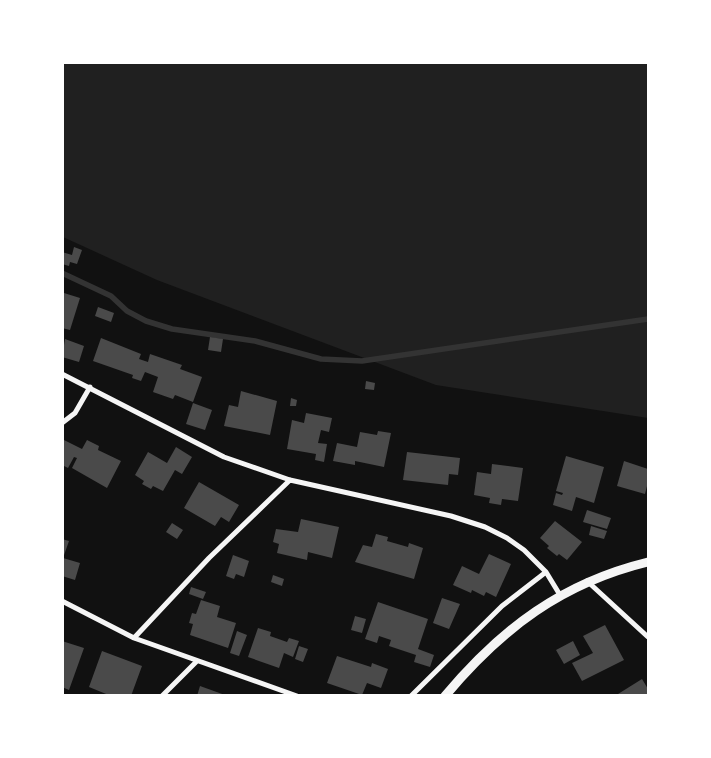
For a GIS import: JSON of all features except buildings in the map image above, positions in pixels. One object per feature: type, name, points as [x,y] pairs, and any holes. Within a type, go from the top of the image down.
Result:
[{"type":"street","points":[[62,374],[224,458],[290,480],[451,516],[485,527],[507,538],[524,550],[546,572],[560,595]]},
{"type":"street","points":[[62,423],[75,413],[90,387]]},
{"type":"street","points":[[134,638],[209,558],[290,480]]},
{"type":"street","points":[[445,696],[518,622],[560,595],[587,581],[616,570],[648,562]]},
{"type":"street","points":[[411,696],[502,606],[546,572]]},
{"type":"street","points":[[587,581],[648,636]]},
{"type":"street","points":[[62,601],[134,638],[297,696]]},
{"type":"street","points":[[162,696],[197,661]]},
{"type":"shaded area","points":[[63,62],[648,63],[648,418],[436,385],[157,280],[63,237]]},
{"type":"waterway","points":[[62,273],[111,296],[127,311],[146,321],[172,329],[255,341],[321,359],[362,361],[648,319]]}]
